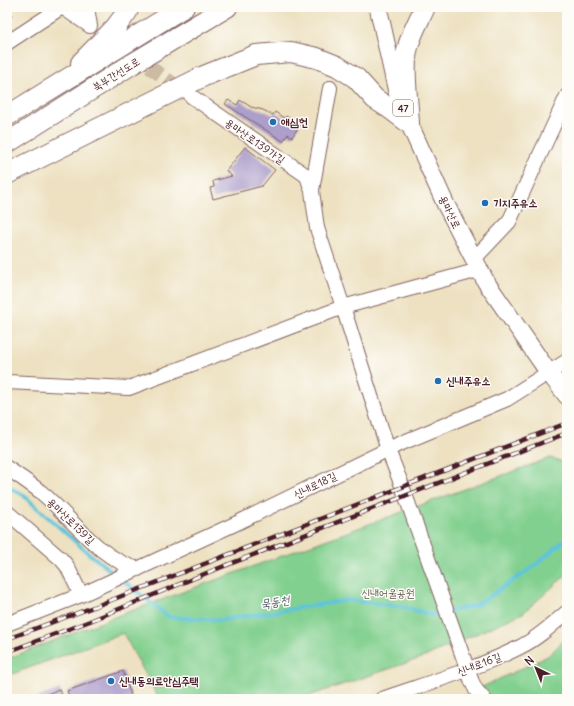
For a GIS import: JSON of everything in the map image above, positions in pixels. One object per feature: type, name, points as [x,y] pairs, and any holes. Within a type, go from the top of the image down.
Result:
[{"type":"highway","points":[[65,81],[115,28],[128,12],[129,7]]},
{"type":"highway","name":"북부간선도로","points":[[7,116],[184,7]]},
{"type":"highway","name":"북부간선도로","points":[[7,143],[132,64],[227,7]]},
{"type":"highway","points":[[409,123],[406,61],[415,29],[425,7]]},
{"type":"highway","points":[[7,174],[204,76],[256,55],[291,52],[317,58],[337,66],[356,78],[375,99],[409,123]]},
{"type":"main road","name":"용마산로","points":[[378,7],[394,82],[409,123],[445,203],[477,265],[549,373],[567,396]]},
{"type":"street","points":[[7,43],[62,7],[90,26],[87,7]]},
{"type":"street","name":"용마산로139가길","points":[[312,191],[330,88]]},
{"type":"street","name":"용마산로139가길","points":[[191,96],[307,176],[312,191],[317,228],[388,450],[476,690],[484,699]]},
{"type":"street","points":[[7,382],[129,388],[343,307],[477,265],[509,222],[567,96]]},
{"type":"street","name":"신내로18길","points":[[7,624],[81,595],[237,523],[388,450],[507,399],[567,361]]},
{"type":"street","name":"용마산로139길","points":[[7,468],[43,494],[106,553],[127,566],[138,569]]},
{"type":"street","points":[[7,512],[68,566],[81,595]]},
{"type":"street","name":"신내로16길","points":[[382,699],[468,669],[521,647],[567,612]]},
{"type":"green space","name":"신내어울공원","points":[[550,458],[567,463],[567,574],[523,613],[424,657],[300,699],[159,699],[123,633],[7,676],[7,659],[117,616]]},
{"type":"green space","points":[[567,637],[567,699],[484,699],[476,690],[548,656]]},
{"type":"building","points":[[7,10],[12,16],[7,21]]},
{"type":"building","name":"애심헌","points":[[228,100],[237,105],[240,100],[251,107],[263,110],[273,115],[275,112],[284,118],[286,116],[300,125],[292,137],[288,134],[283,141],[225,104]]},
{"type":"building","points":[[245,147],[275,170],[262,186],[213,199],[210,188],[214,187],[213,181],[232,176],[226,171]]},
{"type":"building","name":"신내동의료안심주택","points":[[123,671],[132,699],[70,699],[67,691]]},
{"type":"building","points":[[60,689],[63,699],[34,699]]},
{"type":"waterway","name":"묵동천","points":[[7,487],[22,494],[87,552],[169,617],[221,620],[349,600],[404,607],[433,615],[477,605],[533,567],[567,538]]},
{"type":"tunnel","points":[[132,55],[185,92]]},
{"type":"railway","points":[[7,639],[96,606],[567,423]]},
{"type":"railway","points":[[7,652],[90,621],[209,572],[567,433]]},
{"type":"place","name":"애심헌","points":[[273,122]]},
{"type":"place","name":"기지주유소","points":[[485,203]]},
{"type":"place","name":"신내주유소","points":[[438,381]]},
{"type":"place","name":"신내동의료안심주택","points":[[111,681]]}]
